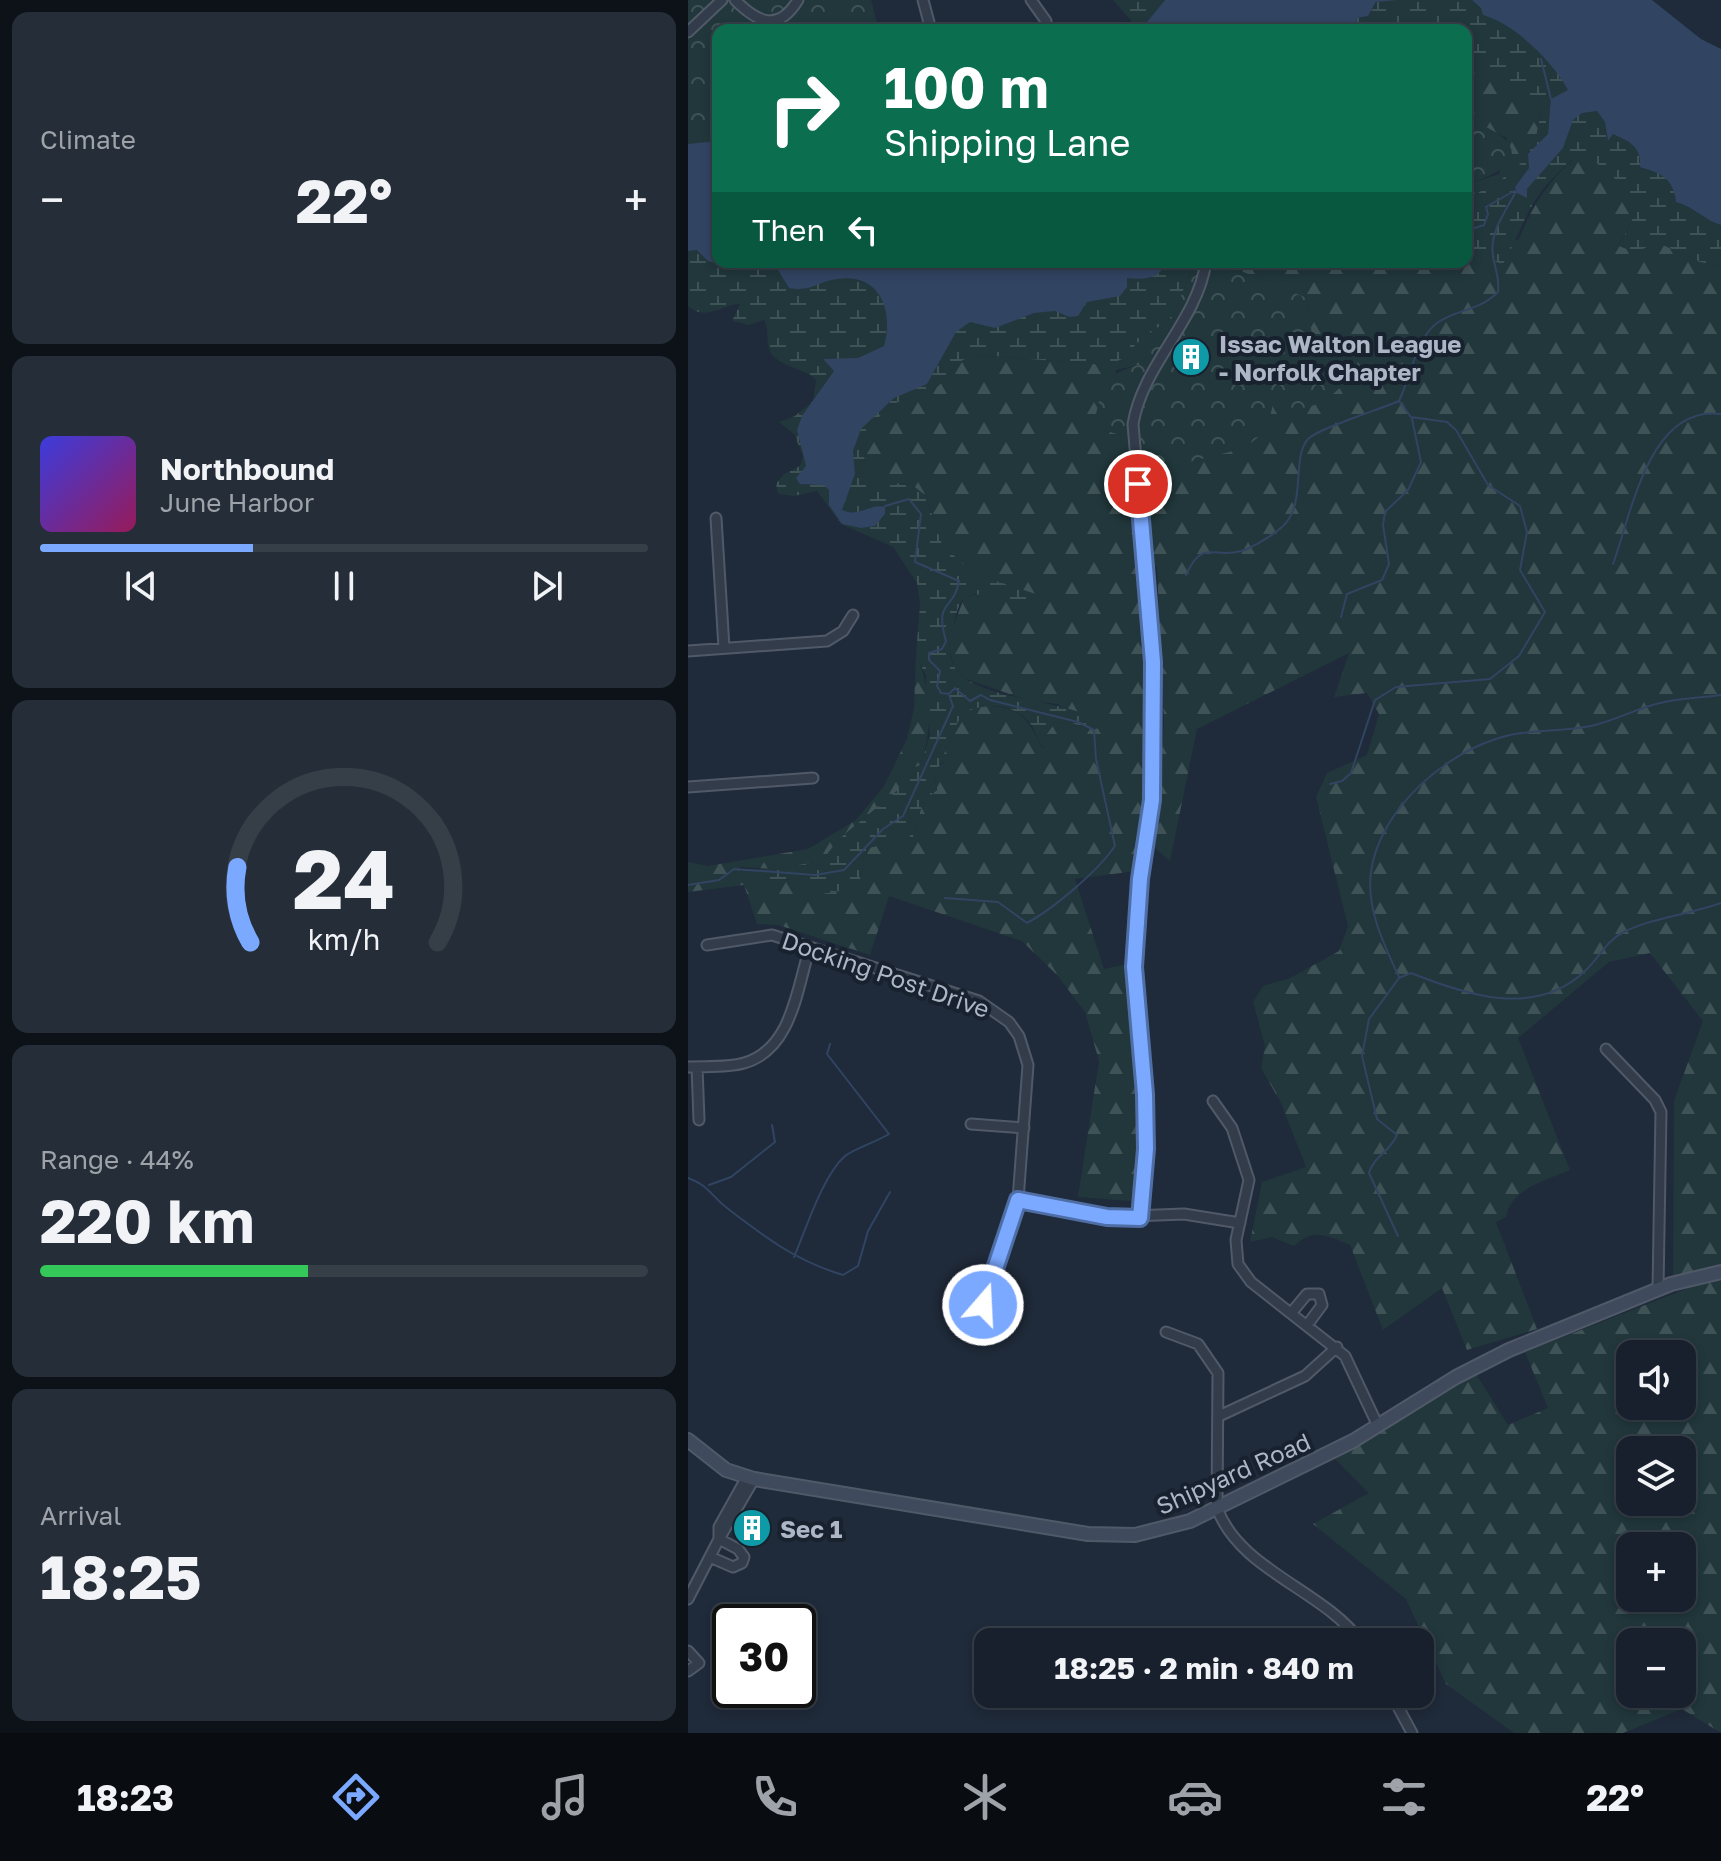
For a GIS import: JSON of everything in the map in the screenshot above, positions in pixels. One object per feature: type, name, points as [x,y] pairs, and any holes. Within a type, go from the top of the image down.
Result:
[{"type":"street","points":[[688,32],[720,2],[738,3],[756,21],[768,22],[793,8],[798,0]]},
{"type":"street","points":[[923,0],[929,24]]},
{"type":"street","points":[[1031,0],[1046,21]]},
{"type":"street","points":[[1140,1218],[1146,1149],[1145,1094],[1134,967],[1141,873],[1152,800],[1153,662],[1133,424],[1141,393],[1194,302],[1204,268]]},
{"type":"street","points":[[716,518],[724,648]]},
{"type":"street","points":[[688,651],[827,641],[846,629],[853,615]]},
{"type":"street","points":[[688,787],[813,778]]},
{"type":"street","name":"Docking Post Drive","points":[[707,945],[763,935],[979,1001],[998,1012],[1019,1036],[1026,1053],[1028,1078],[1018,1200],[983,1305]]},
{"type":"street","points":[[699,1120],[692,1067],[742,1064],[761,1057],[773,1046],[782,1034],[809,950]]},
{"type":"street","points":[[1606,1049],[1660,1108],[1658,1289]]},
{"type":"street","points":[[1213,1101],[1232,1128],[1249,1180],[1235,1253],[1244,1275],[1337,1347],[1352,1365],[1378,1426]]},
{"type":"street","points":[[971,1124],[1024,1128]]},
{"type":"street","points":[[1018,1200],[1107,1217],[1184,1214],[1240,1223]]},
{"type":"street","name":"Shipyard Road","points":[[688,1440],[726,1470],[751,1478],[1103,1536],[1162,1529],[1217,1508],[1378,1426],[1456,1377],[1509,1350],[1693,1276],[1721,1272]]},
{"type":"street","points":[[1292,1312],[1307,1294],[1319,1294],[1322,1305],[1308,1324]]},
{"type":"street","points":[[1166,1332],[1189,1338],[1213,1360],[1220,1385],[1217,1508],[1228,1529],[1348,1628]]},
{"type":"street","points":[[1219,1416],[1305,1376],[1337,1347]]},
{"type":"street","points":[[688,1599],[751,1478]]},
{"type":"street","points":[[710,1557],[733,1567],[743,1560],[741,1551],[719,1539]]},
{"type":"street","points":[[688,1651],[699,1663],[688,1671]]},
{"type":"street","points":[[1399,1708],[1412,1733]]},
{"type":"green space","points":[[688,0],[871,0],[877,24],[712,24],[712,143],[688,144]]},
{"type":"green space","points":[[1113,0],[1165,0],[1147,22],[1134,24]]},
{"type":"green space","points":[[1378,0],[1510,0],[1721,158],[1721,266],[1700,262],[1659,243],[1634,252],[1619,246],[1633,216],[1629,196],[1615,179],[1581,152],[1539,195],[1503,264],[1477,256],[1472,248],[1472,196],[1506,176],[1526,157],[1538,130],[1540,113],[1519,88],[1479,69],[1472,71],[1472,24],[1356,24],[1357,18],[1368,16]]},
{"type":"green space","points":[[1479,69],[1520,88],[1540,113],[1538,130],[1526,157],[1506,176],[1472,196],[1472,183],[1499,174],[1507,138],[1472,121],[1472,71]]},
{"type":"green space","points":[[1472,121],[1500,135],[1512,152],[1501,169],[1472,183]]},
{"type":"green space","points":[[1581,152],[1623,187],[1629,196],[1633,215],[1619,245],[1634,252],[1659,243],[1700,262],[1721,266],[1721,1265],[1673,1278],[1674,1101],[1703,1021],[1650,953],[1609,962],[1518,1038],[1570,1170],[1522,1192],[1514,1199],[1506,1217],[1496,1222],[1537,1329],[1467,1350],[1442,1288],[1383,1330],[1350,1245],[1321,1235],[1308,1237],[1294,1246],[1272,1237],[1250,1242],[1262,1182],[1306,1167],[1281,1103],[1261,1068],[1265,1046],[1253,1002],[1263,986],[1290,978],[1339,951],[1348,926],[1316,797],[1327,773],[1367,755],[1379,714],[1367,693],[1334,697],[1349,653],[1197,729],[1170,861],[1155,848],[1164,722],[1157,567],[1143,569],[1150,763],[1136,871],[1075,879],[1104,969],[1127,964],[1146,1107],[1131,1201],[1078,1197],[1099,1061],[1085,1012],[1057,975],[1022,941],[889,896],[870,955],[778,925],[757,924],[744,885],[688,892],[688,862],[707,866],[808,849],[856,820],[884,786],[907,739],[914,708],[916,655],[925,682],[929,710],[921,765],[901,773],[900,789],[839,839],[822,861],[774,869],[738,867],[762,880],[799,879],[820,894],[848,890],[859,883],[868,848],[913,837],[923,801],[937,790],[934,772],[944,762],[941,758],[959,718],[971,708],[999,707],[1016,712],[1027,722],[1042,748],[1045,748],[1045,736],[1055,723],[1069,722],[1094,730],[1058,704],[1030,701],[963,678],[954,667],[950,635],[964,598],[985,594],[1029,601],[1051,600],[972,573],[942,544],[925,495],[909,483],[891,483],[869,472],[865,462],[868,437],[874,424],[890,406],[935,388],[958,363],[977,355],[1107,365],[1151,332],[1143,364],[1116,370],[1104,430],[1128,437],[1133,476],[1272,403],[1355,373],[1314,352],[1307,298],[1233,268],[1472,268],[1472,248],[1477,256],[1519,239],[1544,191]]},
{"type":"green space","points":[[712,222],[712,268],[1193,268],[1172,318],[1137,343],[1125,358],[1107,365],[978,355],[958,363],[935,388],[890,406],[874,424],[865,450],[869,472],[891,483],[909,483],[925,495],[942,544],[972,573],[1054,600],[1029,603],[974,594],[964,598],[950,640],[950,654],[955,668],[978,686],[1084,713],[1100,720],[1102,726],[1094,730],[1069,722],[1055,723],[1045,736],[1045,749],[1030,723],[1011,709],[998,706],[972,709],[960,720],[942,758],[944,761],[934,772],[937,790],[923,801],[913,837],[868,848],[859,883],[848,890],[820,894],[799,879],[762,880],[734,869],[774,869],[822,861],[839,839],[899,789],[901,773],[921,765],[930,734],[926,713],[926,676],[916,655],[920,604],[917,583],[893,547],[841,524],[817,491],[794,496],[778,494],[776,484],[784,474],[800,466],[803,456],[794,434],[779,422],[795,416],[813,401],[816,380],[771,354],[764,320],[749,325],[732,321],[740,304],[708,312],[694,311],[688,306],[688,225]]},
{"type":"green space","points":[[1193,268],[1233,268],[1307,298],[1314,352],[1356,373],[1328,398],[1310,407],[1273,404],[1267,430],[1245,448],[1133,476],[1128,437],[1104,430],[1095,419],[1108,381],[1121,371],[1143,364],[1151,332],[1172,318]]},
{"type":"green space","points":[[1714,1278],[1721,1278],[1721,1733],[1682,1709],[1623,1733],[1514,1733],[1446,1684],[1434,1658],[1434,1628],[1420,1628],[1406,1599],[1313,1524],[1369,1493],[1335,1459],[1476,1374],[1508,1425],[1548,1408],[1525,1352]]},
{"type":"water","points":[[1165,0],[1398,0],[1376,2],[1368,16],[1357,18],[1356,24],[1134,24],[1147,22]]},
{"type":"water","points":[[1472,0],[1652,0],[1701,39],[1721,49],[1721,225],[1676,202],[1669,182],[1640,167],[1639,154],[1629,142],[1613,134],[1608,141],[1605,122],[1597,111],[1582,113],[1573,120],[1563,148],[1527,189],[1527,198],[1517,193],[1515,187],[1529,168],[1528,154],[1548,134],[1551,99],[1568,90],[1532,45],[1508,26],[1483,15],[1481,8]]},
{"type":"water","points":[[712,142],[712,262],[697,250],[688,251],[688,144]]},
{"type":"water","points":[[777,268],[1163,268],[1151,277],[1127,278],[1127,287],[1120,296],[1087,302],[1078,316],[1069,317],[1055,311],[1034,313],[995,328],[970,322],[956,332],[927,384],[894,398],[861,429],[853,451],[855,474],[842,510],[854,512],[880,506],[885,507],[885,514],[875,526],[861,528],[842,524],[829,505],[829,490],[824,485],[800,484],[796,478],[806,466],[797,430],[802,416],[834,371],[823,359],[858,358],[884,346],[887,333],[885,308],[873,288],[852,278],[830,280],[803,289],[789,288]]},
{"type":"waterway","points":[[1541,59],[1551,99]]},
{"type":"waterway","points":[[1472,229],[1484,225],[1488,214],[1486,207],[1514,191]]},
{"type":"waterway","points":[[1186,575],[1203,553],[1245,550],[1283,526],[1295,505],[1300,457],[1308,439],[1337,424],[1399,401],[1419,348],[1430,330],[1445,318],[1483,303],[1498,292],[1492,247],[1499,222],[1516,191]]},
{"type":"waterway","points":[[1344,344],[1368,353],[1386,355],[1424,338]]},
{"type":"waterway","points":[[1330,784],[1342,781],[1351,773],[1375,700],[1396,687],[1490,679],[1519,656],[1545,612],[1520,570],[1527,532],[1520,506],[1488,485],[1456,430],[1447,422],[1411,417],[1400,402]]},
{"type":"waterway","points":[[1613,564],[1637,491],[1660,444],[1676,426],[1696,416],[1721,414]]},
{"type":"waterway","points":[[1341,617],[1347,594],[1382,580],[1389,564],[1383,525],[1385,512],[1408,490],[1421,462],[1412,419]]},
{"type":"waterway","points":[[885,506],[909,499],[921,514],[915,562],[959,581],[942,618],[946,641],[942,649],[929,653],[929,660],[940,671],[937,686],[941,693],[949,694],[955,688],[970,701],[981,695],[990,700],[1078,722],[1094,730],[1096,759],[1115,846],[1074,889],[1027,923],[998,902],[945,898]]},
{"type":"waterway","points":[[688,885],[719,880],[734,869],[815,875],[844,870],[883,829],[903,816],[953,706],[949,695]]},
{"type":"waterway","points":[[1399,977],[1374,913],[1371,872],[1387,827],[1419,786],[1461,755],[1506,736],[1591,726],[1660,703],[1721,695]]},
{"type":"waterway","points":[[1398,1236],[1369,1173],[1374,1162],[1397,1135],[1377,1119],[1362,1056],[1369,1019],[1399,978],[1411,973],[1454,989],[1499,998],[1544,995],[1584,972],[1622,933],[1646,923],[1721,903]]},
{"type":"waterway","points":[[794,1257],[822,1189],[837,1165],[850,1153],[889,1134],[827,1054],[830,1044]]},
{"type":"waterway","points":[[709,1185],[731,1177],[775,1142],[772,1125]]},
{"type":"waterway","points":[[688,1178],[706,1188],[727,1208],[782,1248],[843,1275],[858,1266],[868,1231],[890,1192]]},
{"type":"place","name":"Issac Walton League - Norfolk Chapter","points":[[1191,357]]},
{"type":"place","name":"Sec 1","points":[[752,1528]]},
{"type":"route","points":[[983,1305],[1018,1200],[1120,1219],[1140,1218],[1146,1149],[1145,1094],[1134,967],[1140,879],[1152,800],[1153,662],[1138,484]]}]
